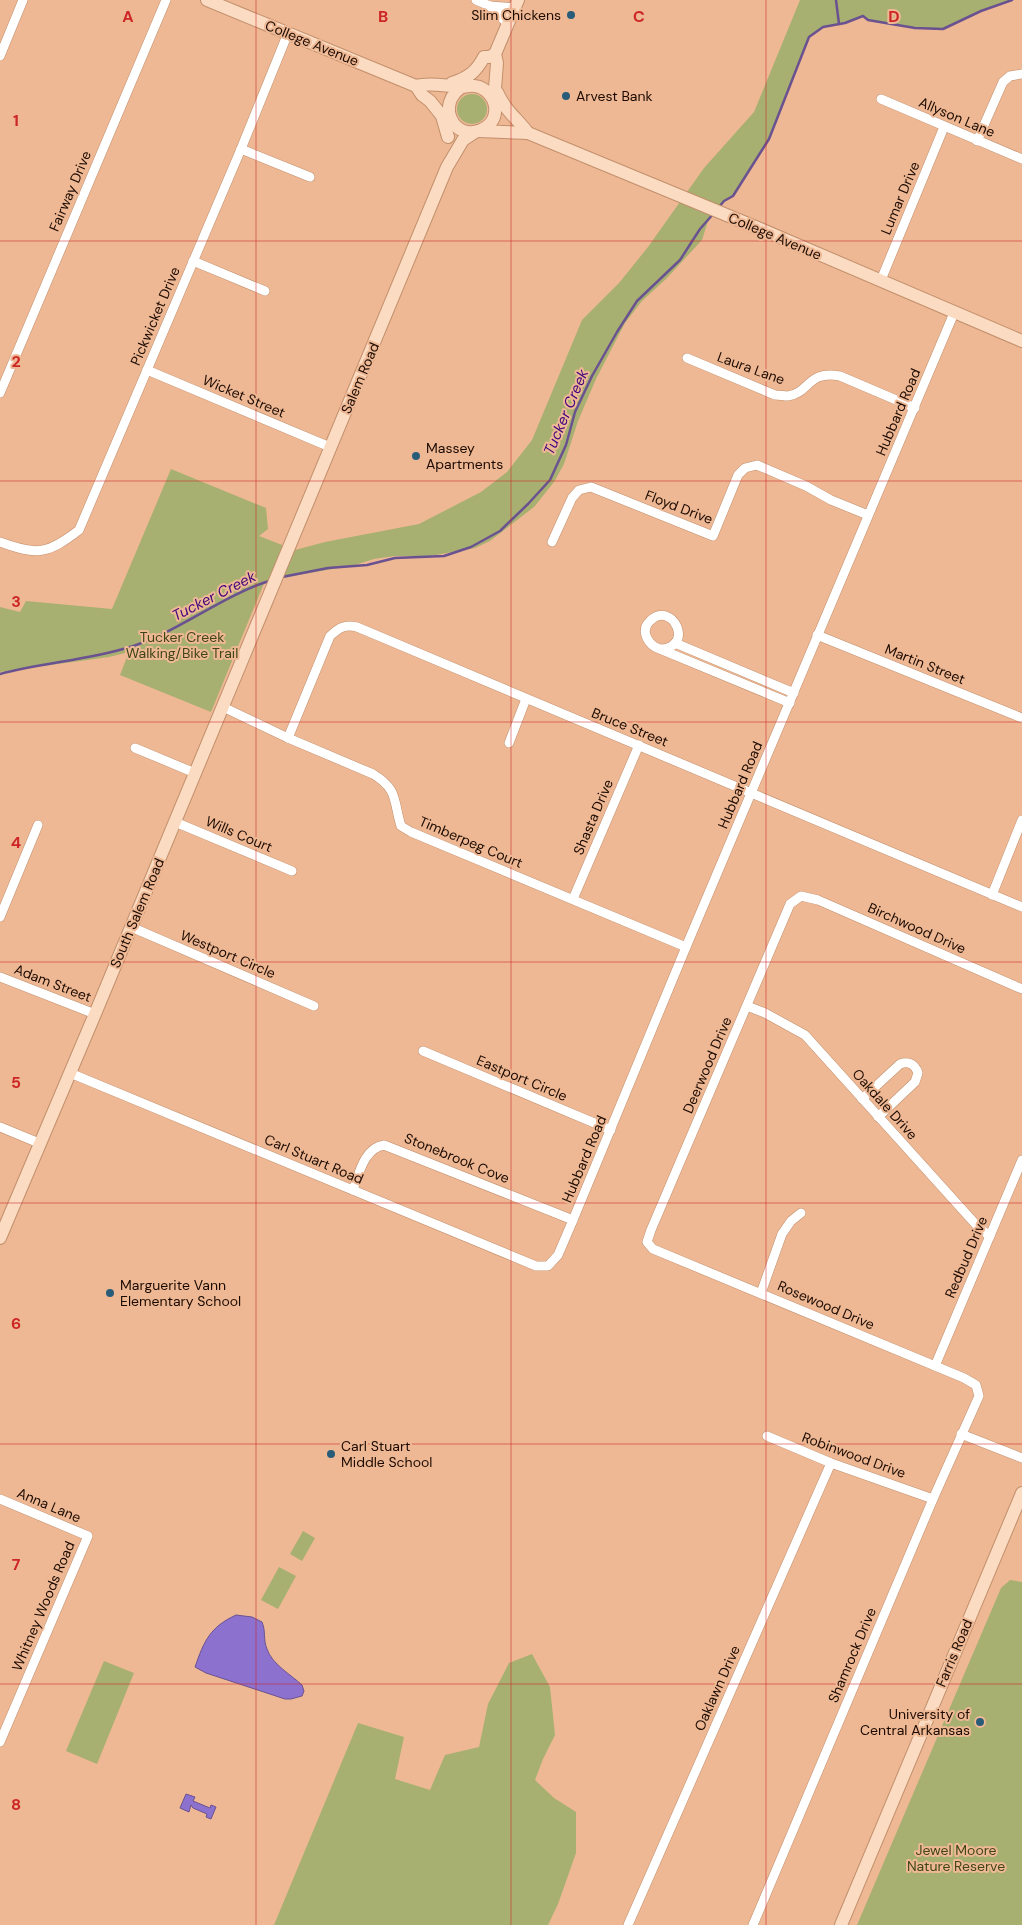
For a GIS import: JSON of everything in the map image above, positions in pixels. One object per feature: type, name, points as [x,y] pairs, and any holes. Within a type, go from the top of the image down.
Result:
[{"type":"main road","name":"College Avenue","points":[[207,0],[418,88],[439,102],[449,116]]},
{"type":"main road","points":[[492,56],[496,63],[493,119],[481,132],[460,129],[449,116],[450,101],[454,93],[479,76],[492,56],[516,4]]},
{"type":"main road","points":[[445,86],[466,78],[478,68],[484,57],[492,56]]},
{"type":"main road","name":"College Avenue","points":[[418,88],[423,84],[465,86]]},
{"type":"main road","points":[[465,86],[484,89],[488,92],[494,103]]},
{"type":"main road","points":[[418,88],[422,95],[430,101],[442,116],[448,137]]},
{"type":"main road","points":[[496,88],[507,111],[526,131]]},
{"type":"main road","name":"College Avenue","points":[[494,103],[506,118],[526,131],[1022,341]]},
{"type":"main road","name":"Salem Road","points":[[449,116],[450,164]]},
{"type":"main road","name":"College Avenue","points":[[481,132],[526,131]]},
{"type":"main road","name":"Salem Road","points":[[272,588],[450,164],[464,140],[481,132]]},
{"type":"main road","name":"South Salem Road","points":[[0,1238],[272,588]]},
{"type":"main road","name":"Farris Road","points":[[841,1925],[1022,1493]]},
{"type":"street","points":[[0,56],[23,0]]},
{"type":"street","name":"Fairway Drive","points":[[0,393],[166,0]]},
{"type":"street","points":[[476,0],[490,6],[508,24]]},
{"type":"street","points":[[490,6],[516,4]]},
{"type":"street","name":"Pickwicket Drive","points":[[0,542],[23,551],[44,550],[62,543],[80,530],[288,33]]},
{"type":"street","points":[[977,141],[1003,82],[1010,76],[1022,74]]},
{"type":"street","name":"Allyson Lane","points":[[881,99],[1022,159]]},
{"type":"street","name":"Lumar Drive","points":[[881,280],[944,127]]},
{"type":"street","points":[[241,149],[310,177]]},
{"type":"street","points":[[193,261],[265,290]]},
{"type":"street","name":"Hubbard Road","points":[[548,1266],[558,1255],[573,1220],[954,312]]},
{"type":"street","name":"Laura Lane","points":[[687,358],[776,395],[788,396],[797,392],[816,377],[828,374],[840,376],[915,408]]},
{"type":"street","name":"Wicket Street","points":[[147,370],[330,447]]},
{"type":"street","name":"Floyd Drive","points":[[552,542],[572,498],[579,490],[591,487],[713,536],[738,475],[746,468],[757,465],[806,486],[831,500],[868,515]]},
{"type":"street","points":[[660,649],[666,649],[675,643],[679,633],[676,623],[668,616],[657,616],[648,623],[645,634],[650,644],[660,649],[790,704]]},
{"type":"street","name":"Bruce Street","points":[[288,738],[330,636],[340,627],[348,625],[357,627],[1022,907]]},
{"type":"street","name":"Martin Street","points":[[817,635],[1022,718]]},
{"type":"street","points":[[675,643],[794,693]]},
{"type":"street","points":[[509,743],[526,699]]},
{"type":"street","name":"Timberpeg Court","points":[[223,707],[385,781],[394,792],[401,826],[410,832],[686,947]]},
{"type":"street","name":"Shasta Drive","points":[[573,899],[639,745]]},
{"type":"street","points":[[135,748],[195,773]]},
{"type":"street","points":[[992,895],[1022,820]]},
{"type":"street","name":"Wills Court","points":[[175,822],[292,871]]},
{"type":"street","points":[[0,917],[38,825]]},
{"type":"street","name":"Birchwood Drive","points":[[801,896],[818,900],[1022,989]]},
{"type":"street","name":"Deerwood Drive","points":[[653,1249],[647,1242],[650,1230],[790,904],[801,896]]},
{"type":"street","name":"Westport Circle","points":[[131,927],[314,1006]]},
{"type":"street","name":"Adam Street","points":[[0,977],[95,1014]]},
{"type":"street","name":"Oakdale Drive","points":[[747,1006],[765,1013],[805,1035],[979,1228],[990,1236]]},
{"type":"street","name":"Eastport Circle","points":[[423,1051],[611,1130]]},
{"type":"street","points":[[862,1099],[900,1064],[908,1063],[914,1065],[918,1073],[915,1082],[878,1117]]},
{"type":"street","name":"Carl Stuart Road","points":[[70,1073],[536,1266],[548,1266]]},
{"type":"street","points":[[0,1128],[39,1143]]},
{"type":"street","name":"Stonebrook Cove","points":[[353,1190],[368,1154],[378,1146],[384,1145],[573,1220]]},
{"type":"street","name":"Redbud Drive","points":[[935,1366],[1022,1160]]},
{"type":"street","points":[[761,1293],[782,1234],[791,1221],[801,1213]]},
{"type":"street","name":"Rosewood Drive","points":[[653,1249],[964,1378],[976,1384],[979,1396]]},
{"type":"street","name":"Shamrock Drive","points":[[753,1925],[933,1499],[979,1396]]},
{"type":"street","points":[[961,1434],[1022,1458]]},
{"type":"street","name":"Robinwood Drive","points":[[767,1436],[831,1463],[933,1499]]},
{"type":"street","name":"Oaklawn Drive","points":[[628,1925],[831,1463]]},
{"type":"street","name":"Anna Lane","points":[[0,1499],[88,1536]]},
{"type":"street","name":"Whitney Woods Road","points":[[0,1742],[88,1536]]},
{"type":"green space","name":"Tucker Creek Walking/Bike Trail","points":[[800,0],[1012,0],[981,11],[943,29],[915,28],[868,20],[863,16],[845,23],[823,27],[809,37],[769,139],[733,196],[724,201],[708,221],[702,240],[666,279],[642,301],[625,323],[596,379],[578,421],[564,464],[554,482],[534,507],[490,541],[475,548],[430,556],[395,556],[374,559],[355,565],[265,581],[211,712],[120,675],[129,652],[109,657],[0,672],[0,607],[20,612],[26,601],[112,609],[171,469],[266,508],[268,529],[259,536],[295,550],[325,542],[419,524],[481,492],[507,472],[532,440],[582,320],[619,283],[648,247],[704,168],[754,112]]},
{"type":"green space","points":[[472,94],[483,98],[487,109],[483,120],[472,124],[461,120],[457,109],[461,98]]},
{"type":"green space","points":[[303,1531],[315,1538],[302,1561],[290,1554]]},
{"type":"green space","points":[[279,1567],[296,1576],[278,1609],[261,1600]]},
{"type":"green space","name":"Jewel Moore Nature Reserve","points":[[1010,1580],[1022,1582],[1022,1925],[857,1925],[1001,1588]]},
{"type":"green space","points":[[532,1654],[550,1687],[555,1735],[535,1780],[554,1798],[576,1812],[576,1853],[558,1904],[548,1925],[274,1925],[358,1723],[404,1737],[395,1779],[430,1790],[445,1755],[479,1747],[488,1704],[509,1663]]},
{"type":"green space","points":[[104,1661],[134,1673],[97,1764],[66,1751]]},
{"type":"shaded area","points":[[236,1615],[252,1617],[262,1622],[269,1654],[277,1664],[302,1685],[304,1691],[302,1696],[285,1699],[206,1673],[195,1667],[209,1636],[220,1625]]},
{"type":"shaded area","points":[[186,1794],[195,1797],[193,1801],[210,1808],[211,1805],[216,1807],[211,1819],[206,1817],[207,1814],[193,1808],[191,1805],[189,1812],[180,1808]]},
{"type":"waterway","points":[[836,0],[839,24]]},
{"type":"waterway","name":"Tucker Creek","points":[[719,207],[724,201],[733,196],[769,139],[809,37],[823,27],[845,23],[863,16],[868,20],[915,28],[943,29],[981,11],[1012,0]]},
{"type":"waterway","name":"Tucker Creek","points":[[282,577],[328,568],[367,565],[395,558],[444,556],[471,547],[500,531],[550,480],[566,445],[575,412],[592,376],[637,301],[680,260],[700,229],[714,213]]},
{"type":"waterway","name":"Tucker Creek","points":[[0,674],[96,656],[127,648],[164,633],[233,596],[269,581]]},
{"type":"place","name":"Slim Chickens","points":[[571,15]]},
{"type":"place","name":"Arvest Bank","points":[[566,96]]},
{"type":"place","name":"Massey Apartments","points":[[416,456]]},
{"type":"place","name":"Marguerite Vann Elementary School","points":[[110,1293]]},
{"type":"place","name":"Carl Stuart Middle School","points":[[331,1454]]},
{"type":"place","name":"University of Central Arkansas","points":[[980,1722]]}]
